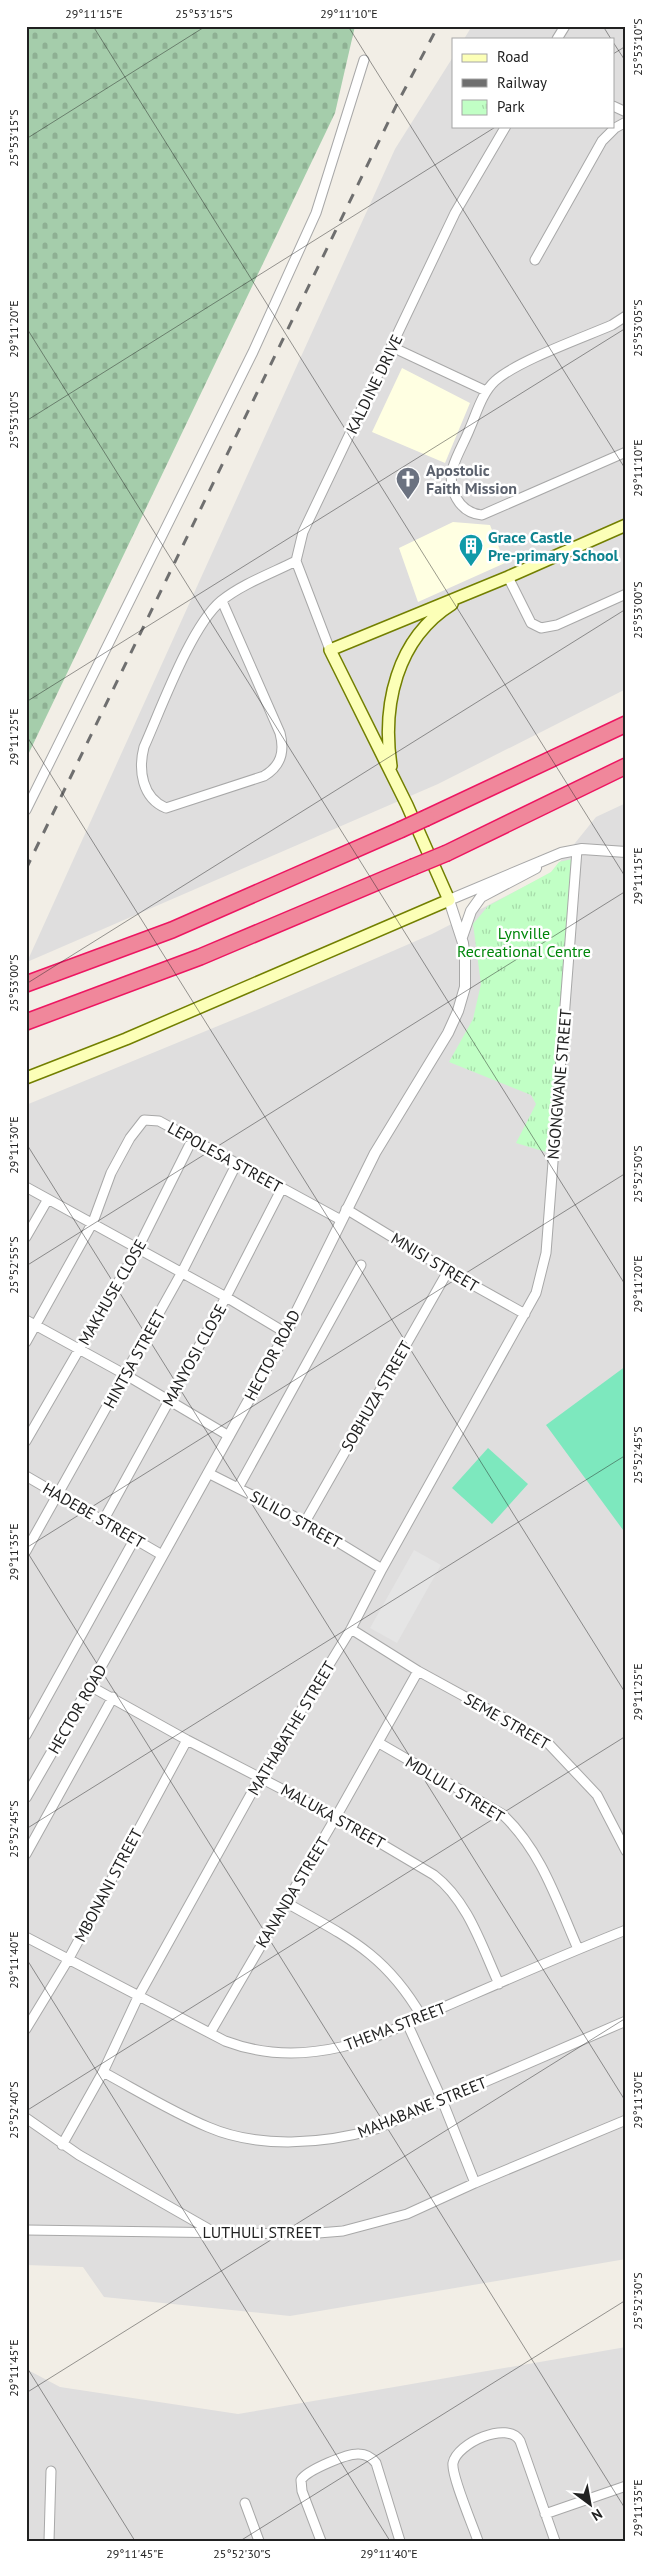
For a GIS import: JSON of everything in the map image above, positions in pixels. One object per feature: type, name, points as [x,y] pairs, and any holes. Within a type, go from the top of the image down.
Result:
[{"type":"highway","points":[[26,984],[172,930],[400,830],[626,724]]},
{"type":"highway","points":[[26,1022],[200,958],[413,867],[626,766]]},
{"type":"main road","points":[[26,1078],[135,1036],[449,900],[392,775],[330,650],[508,577],[626,525]]},
{"type":"main road","points":[[392,775],[388,710],[392,686],[402,659],[429,623],[449,606],[486,585]]},
{"type":"street","points":[[558,38],[565,26]]},
{"type":"street","points":[[26,810],[253,352],[316,213],[364,60]]},
{"type":"street","points":[[614,106],[626,112]]},
{"type":"street","points":[[535,260],[602,141],[615,128],[626,122]]},
{"type":"street","name":"KALDINE DRIVE","points":[[296,561],[303,532],[455,213],[505,128]]},
{"type":"street","points":[[626,316],[612,325],[518,367],[496,380],[486,391],[453,468],[452,483],[462,508],[471,514],[482,515],[493,512],[626,452]]},
{"type":"street","points":[[392,347],[486,391]]},
{"type":"street","points":[[222,601],[280,733],[283,751],[276,767],[264,776],[166,808],[159,805],[147,790],[141,768],[144,747],[196,636],[222,601],[296,561],[330,650]]},
{"type":"street","points":[[508,577],[531,623],[541,628],[557,625],[626,594]]},
{"type":"street","points":[[449,900],[545,858],[577,850],[626,852]]},
{"type":"street","name":"NGONGWANE STREET","points":[[525,1314],[540,1280],[546,1253],[577,850]]},
{"type":"street","points":[[462,937],[473,906],[481,897],[528,873],[545,858]]},
{"type":"street","name":"HECTOR ROAD","points":[[26,1796],[90,1686],[286,1333],[374,1153],[448,1033],[462,1003],[466,976],[462,937],[449,900]]},
{"type":"street","name":"LEPOLESA STREET","points":[[93,1222],[111,1173],[130,1138],[144,1120],[158,1120],[340,1220]]},
{"type":"street","name":"MAKHUSE CLOSE","points":[[26,1441],[138,1248],[192,1140]]},
{"type":"street","name":"HINTSA STREET","points":[[26,1551],[57,1493],[126,1375],[182,1272],[237,1164]]},
{"type":"street","points":[[26,1186],[182,1272],[286,1333]]},
{"type":"street","name":"MANYOSI CLOSE","points":[[103,1521],[226,1297],[282,1188]]},
{"type":"street","points":[[26,1237],[48,1199]]},
{"type":"street","name":"MNISI STREET","points":[[346,1209],[448,1271],[525,1314]]},
{"type":"street","points":[[26,1342],[93,1222]]},
{"type":"street","name":"HECTOR ROAD","points":[[238,1488],[362,1265]]},
{"type":"street","name":"SOBHUZA STREET","points":[[305,1522],[448,1271]]},
{"type":"street","name":"MATHABATHE STREET","points":[[62,2145],[103,2072],[138,1997],[261,1776],[352,1629],[382,1569],[525,1314]]},
{"type":"street","points":[[26,1320],[126,1375],[229,1436]]},
{"type":"street","name":"SILILO STREET","points":[[208,1473],[305,1522],[382,1569]]},
{"type":"street","name":"HADEBE STREET","points":[[26,1476],[162,1555]]},
{"type":"street","name":"HECTOR ROAD","points":[[26,1735],[134,1540]]},
{"type":"street","name":"SEME STREET","points":[[352,1629],[418,1671],[546,1741],[597,1795],[623,1836],[626,1851]]},
{"type":"street","name":"KANANDA STREET","points":[[210,2033],[379,1743],[418,1671]]},
{"type":"street","name":"MALUKA STREET","points":[[90,1686],[113,1697],[187,1740],[261,1776],[336,1817],[447,1884],[464,1910],[499,1984]]},
{"type":"street","name":"HECTOR ROAD","points":[[26,1854],[113,1697]]},
{"type":"street","name":"MBONANI STREET","points":[[26,2029],[68,1960],[187,1740]]},
{"type":"street","name":"MDLULI STREET","points":[[379,1743],[502,1814],[519,1830],[538,1859],[578,1949]]},
{"type":"street","points":[[285,1902],[375,1956],[407,1990],[422,2017]]},
{"type":"street","name":"THEMA STREET","points":[[26,1937],[210,2033],[243,2048],[283,2054],[341,2047],[422,2017],[626,1930]]},
{"type":"street","name":"MAHABANE STREET","points":[[103,2072],[209,2128],[259,2140],[315,2141],[347,2137],[376,2129],[626,2021]]},
{"type":"street","points":[[407,2023],[442,2100],[475,2183]]},
{"type":"street","points":[[26,2118],[62,2145],[213,2232]]},
{"type":"street","name":"LUTHULI STREET","points":[[26,2230],[306,2234],[343,2231],[407,2214],[475,2183],[626,2120]]},
{"type":"street","points":[[478,2541],[453,2469],[454,2461],[460,2452],[476,2440],[500,2432],[510,2432],[518,2437],[555,2541]]},
{"type":"street","points":[[321,2541],[302,2491],[301,2480],[309,2472],[349,2455],[361,2454],[370,2456],[376,2464],[400,2541]]},
{"type":"street","points":[[49,2541],[51,2471]]},
{"type":"street","points":[[545,2514],[626,2486]]},
{"type":"street","points":[[245,2503],[259,2541]]},
{"type":"shaded area","points":[[472,26],[626,26],[626,689],[438,784],[27,962],[395,149],[452,59],[452,128],[614,128],[614,38],[465,38]]},
{"type":"shaded area","points":[[402,368],[470,403],[445,463],[372,432]]},
{"type":"shaded area","points":[[453,522],[490,525],[505,563],[418,602],[399,548]]},
{"type":"shaded area","points":[[626,803],[626,2259],[290,2316],[104,2297],[83,2267],[26,2265],[26,1105],[252,1012],[432,934],[551,873],[596,817]]},
{"type":"shaded area","points":[[414,1550],[441,1565],[397,1643],[370,1628]]},
{"type":"shaded area","points":[[626,2347],[626,2541],[26,2541],[26,2369],[60,2387],[238,2414]]},
{"type":"green space","points":[[26,26],[355,26],[335,113],[26,759]]},
{"type":"green space","name":"Lynville Recreational Centre","points":[[581,857],[565,1009],[546,1152],[516,1143],[536,1104],[531,1095],[449,1062],[473,1019],[481,984],[473,924],[488,906],[551,872],[559,862]]},
{"type":"green space","points":[[626,1366],[626,1534],[546,1425]]},
{"type":"green space","points":[[488,1448],[528,1484],[492,1524],[452,1488]]},
{"type":"railway","points":[[26,869],[398,102],[438,26]]},
{"type":"place","name":"Apostolic Faith Mission","points":[[408,500]]},
{"type":"place","name":"Grace Castle Pre-primary School","points":[[471,567]]}]
